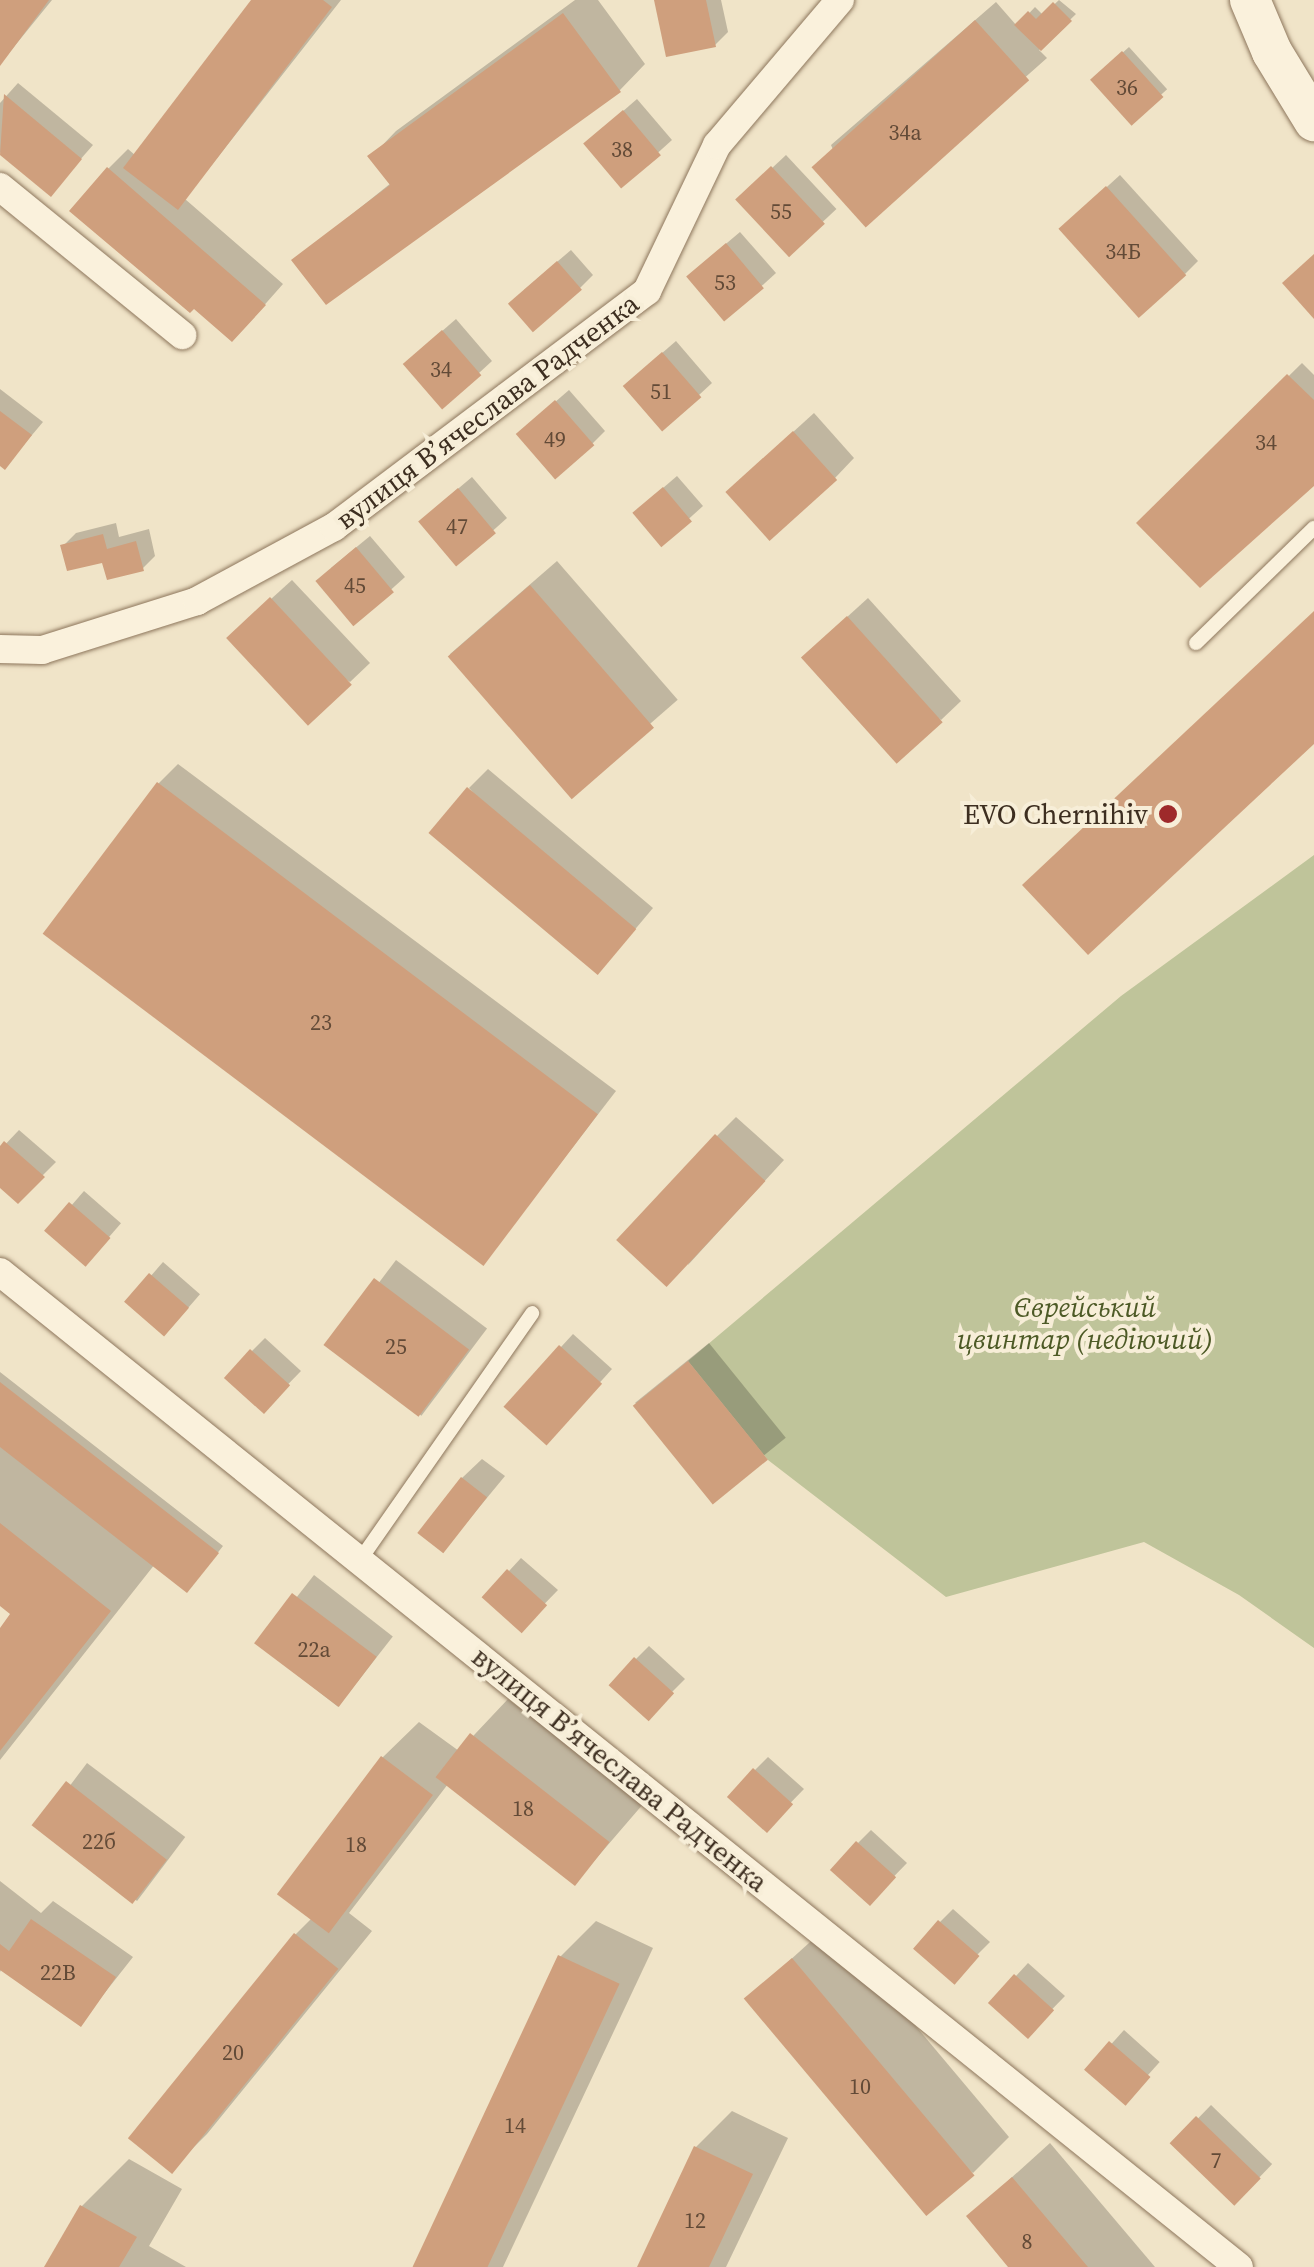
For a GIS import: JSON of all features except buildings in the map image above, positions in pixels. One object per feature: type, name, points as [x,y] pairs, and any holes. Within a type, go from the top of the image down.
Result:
[{"type":"main road","points":[[1250,0],[1272,52],[1314,122]]},
{"type":"street","name":"вулиця Вʼячеслава Радченка","points":[[0,649],[42,650],[197,601],[334,527],[647,291],[717,145],[840,0]]},
{"type":"street","points":[[0,187],[182,334]]},
{"type":"street","name":"вулиця Вʼячеслава Радченка","points":[[0,1272],[1239,2267]]},
{"type":"lane","points":[[1196,643],[1314,528]]},
{"type":"lane","points":[[360,1560],[532,1314]]},
{"type":"green space","name":"Єврейський цвинтар (недіючий)","points":[[1314,855],[1314,1648],[1239,1595],[1144,1542],[946,1597],[768,1460],[688,1361],[1121,996]]},
{"type":"place","name":"EVO Chernihiv","points":[[1168,814]]}]
